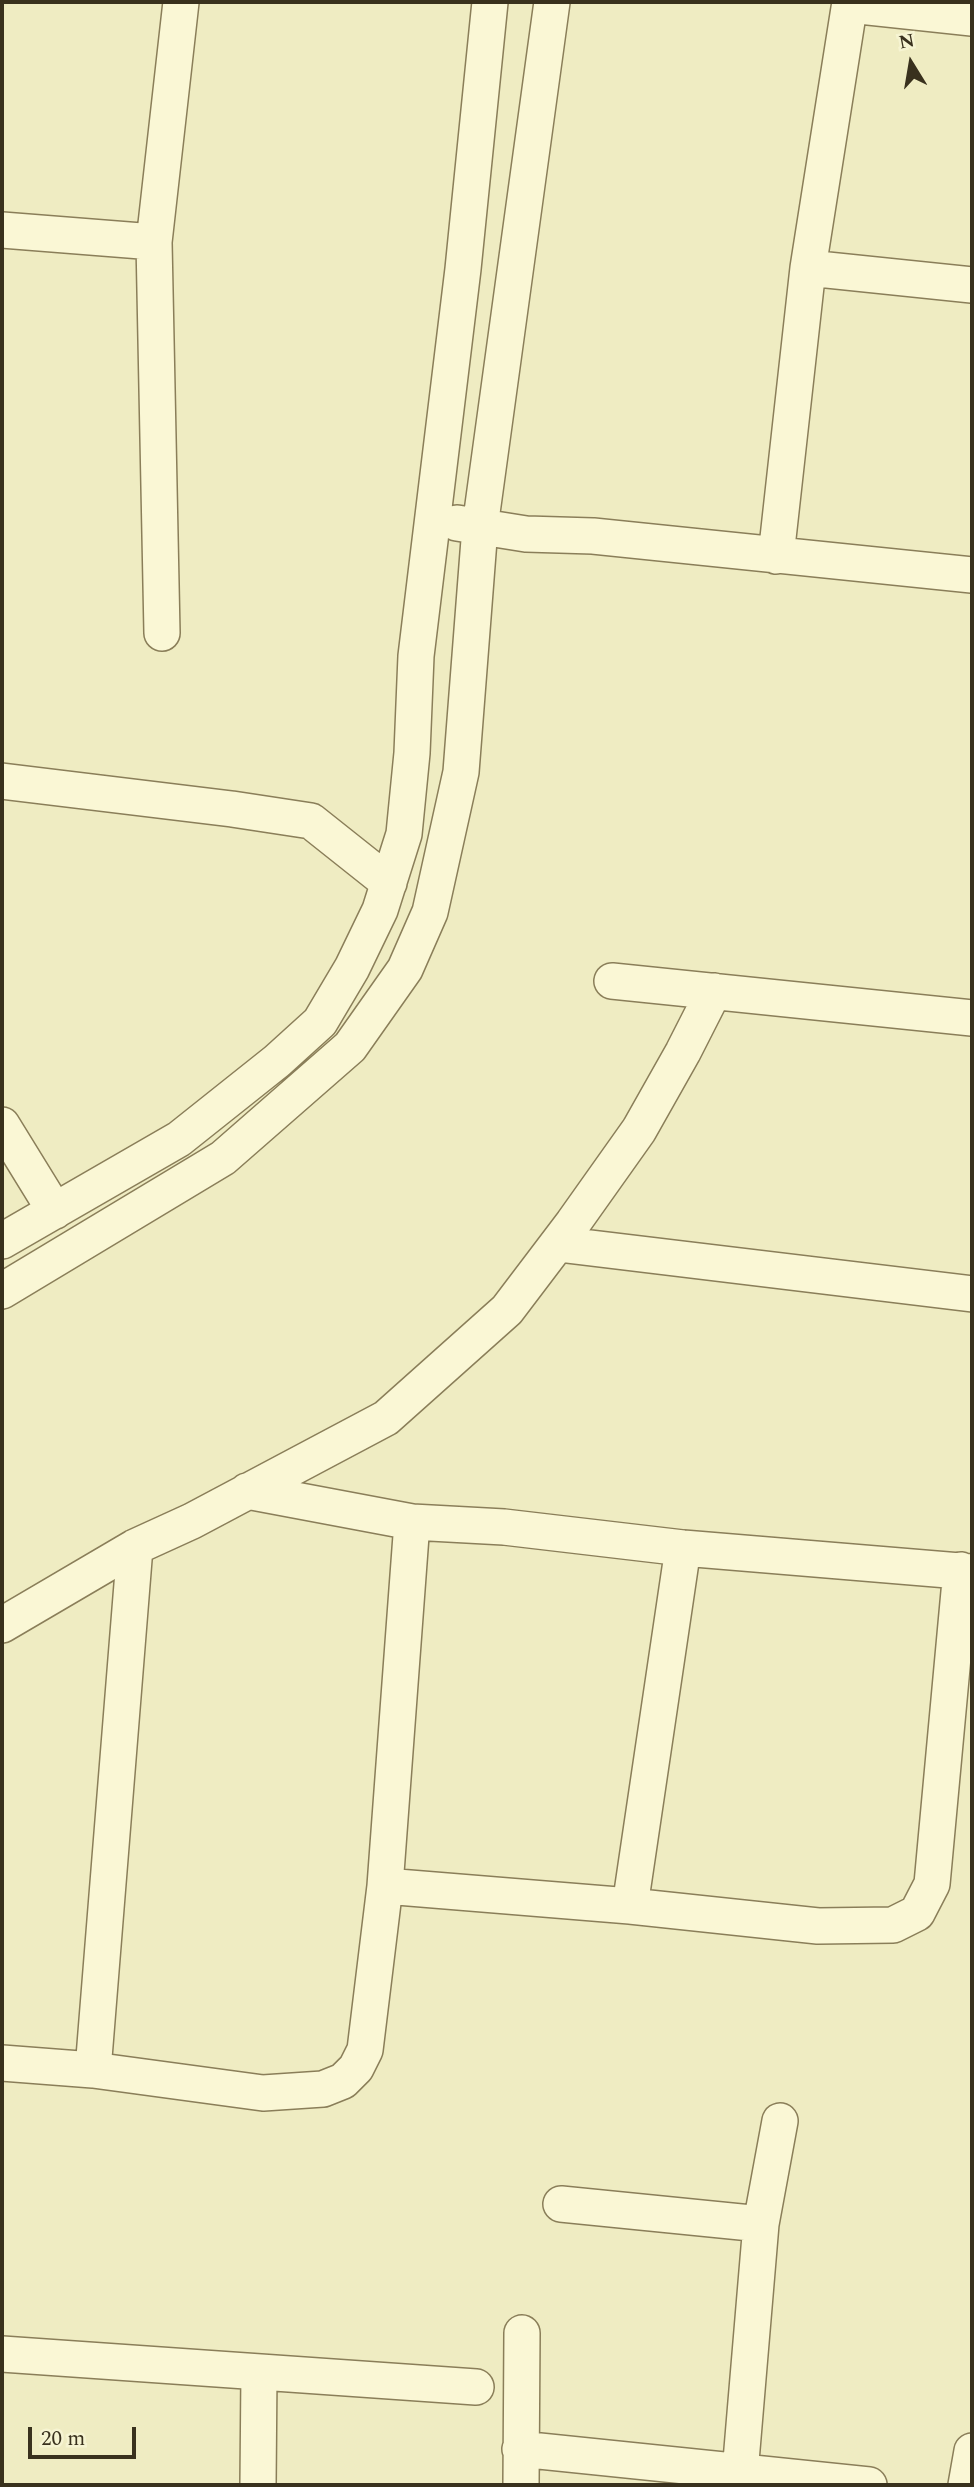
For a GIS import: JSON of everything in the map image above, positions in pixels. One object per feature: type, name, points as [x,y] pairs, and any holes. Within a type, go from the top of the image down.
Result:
[{"type":"street","points":[[162,633],[154,242],[181,2]]},
{"type":"street","points":[[2,1241],[179,1139],[277,1061],[320,1022],[352,968],[380,911],[404,834],[412,753],[416,656],[461,282],[490,2]]},
{"type":"street","points":[[2,1291],[223,1158],[350,1047],[405,969],[430,912],[461,772],[480,527],[552,2]]},
{"type":"street","points":[[776,556],[808,268],[850,3],[972,18]]},
{"type":"street","points":[[2,230],[154,242]]},
{"type":"street","points":[[808,268],[972,285]]},
{"type":"street","points":[[433,520],[526,534],[593,536],[972,575]]},
{"type":"street","points":[[2,781],[311,821],[389,883]]},
{"type":"street","points":[[611,981],[972,1018]]},
{"type":"street","points":[[2,1625],[135,1547],[192,1521],[386,1418],[507,1310],[558,1244],[639,1130],[714,990]]},
{"type":"street","points":[[2,1125],[55,1211]]},
{"type":"street","points":[[558,1244],[972,1294]]},
{"type":"street","points":[[247,1491],[412,1522],[504,1527],[683,1548],[967,1571],[932,1884],[917,1913],[893,1925],[818,1926],[630,1906],[385,1886]]},
{"type":"street","points":[[2,2063],[93,2070],[262,2093],[323,2089],[343,2081],[356,2068],[365,2050],[385,1886],[412,1522]]},
{"type":"street","points":[[93,2070],[135,1547]]},
{"type":"street","points":[[630,1906],[683,1548]]},
{"type":"street","points":[[740,2473],[761,2224],[780,2121]]},
{"type":"street","points":[[561,2204],[761,2224]]},
{"type":"street","points":[[521,2485],[522,2333]]},
{"type":"street","points":[[2,2354],[476,2387]]},
{"type":"street","points":[[258,2485],[259,2372]]},
{"type":"street","points":[[520,2449],[869,2485]]},
{"type":"street","points":[[966,2485],[972,2451]]}]
